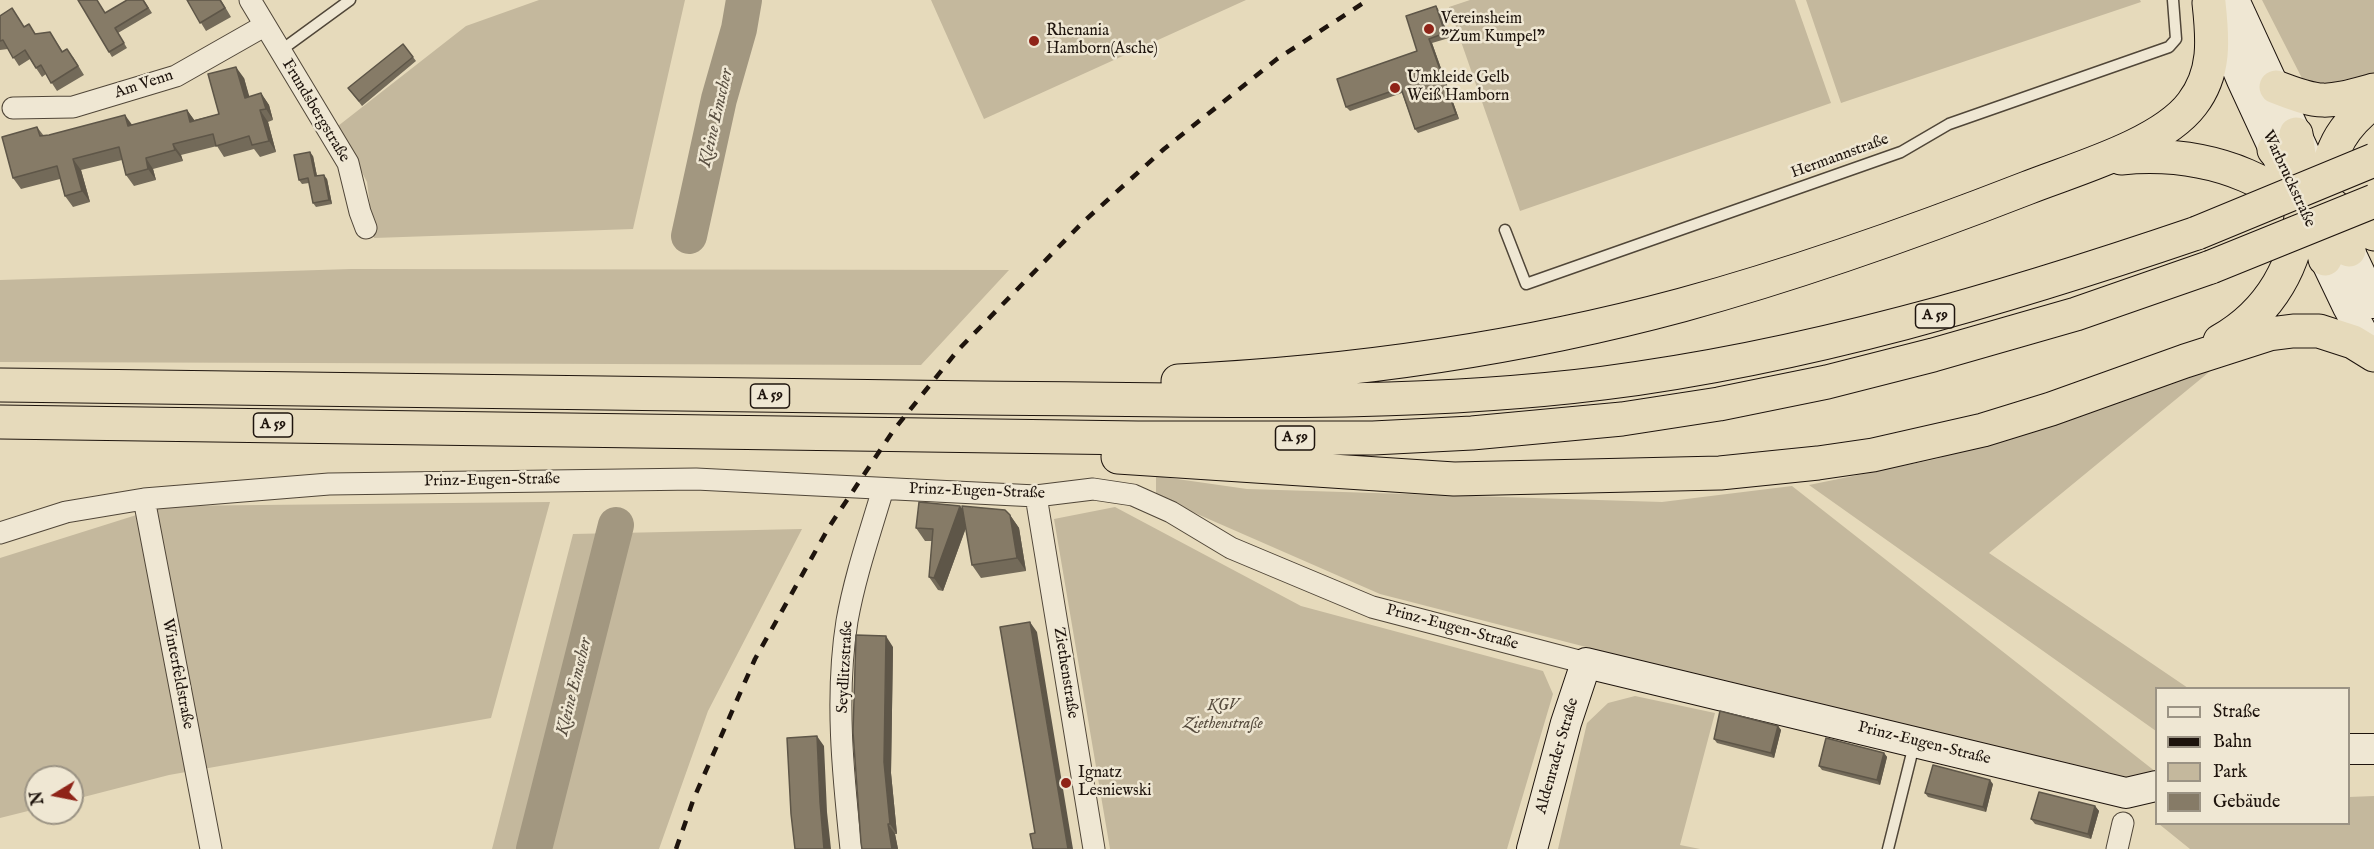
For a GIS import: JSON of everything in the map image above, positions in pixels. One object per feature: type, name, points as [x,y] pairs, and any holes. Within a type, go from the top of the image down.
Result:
[{"type":"highway","points":[[994,398],[1138,382],[1240,378],[1478,349],[1586,328],[1682,305],[1882,242],[2100,159],[2148,139],[2171,125],[2191,106],[2204,86],[2210,65],[2217,1]]},
{"type":"highway","points":[[2276,87],[2320,102],[2340,100],[2374,90]]},
{"type":"highway","points":[[2185,361],[2229,336],[2256,315],[2273,295],[2288,268],[2334,148],[2358,115],[2374,102]]},
{"type":"highway","points":[[2285,142],[2313,202],[2349,248]]},
{"type":"highway","points":[[2100,159],[2172,156],[2229,167],[2352,220],[2349,248]]},
{"type":"highway","name":"A 59","points":[[0,385],[1136,401],[1371,400],[1468,396],[1558,388],[1667,374],[1820,345],[1927,318],[2062,279],[2197,233],[2374,160]]},
{"type":"highway","name":"A 59","points":[[0,422],[1149,438],[1373,438],[1472,433],[1622,419],[1719,404],[1827,382],[1933,355],[2076,314],[2211,267],[2374,201]]},
{"type":"highway","points":[[967,436],[1138,460],[1454,480],[1710,474],[1818,464],[1873,455],[1983,430],[2269,334],[2319,331],[2336,335],[2374,354]]},
{"type":"street","name":"Frundsbergstraße","points":[[250,0],[348,163],[366,228]]},
{"type":"street","name":"Warbruckstraße","points":[[2217,1],[2276,87],[2285,142]]},
{"type":"street","name":"Warbruckstraße","points":[[2217,1],[2285,142]]},
{"type":"street","name":"Am Venn","points":[[13,108],[73,107],[176,76],[264,26]]},
{"type":"street","points":[[2349,248],[2374,303]]},
{"type":"street","points":[[2349,248],[2374,354]]},
{"type":"street","name":"Prinz-Eugen-Straße","points":[[0,533],[66,512],[144,499],[329,484],[602,479],[746,480],[1036,496],[1093,489],[1132,495],[1171,512],[1231,548],[1372,607],[1586,663],[2126,793],[2155,786]]},
{"type":"street","name":"Seydlitzstraße","points":[[851,849],[843,770],[842,675],[846,633],[856,578],[884,489]]},
{"type":"street","name":"Ziethenstraße","points":[[1036,496],[1094,849]]},
{"type":"street","name":"Winterfeldstraße","points":[[144,499],[211,849]]},
{"type":"street","name":"Aldenrader Straße","points":[[1532,849],[1566,723],[1586,663]]},
{"type":"street","points":[[2350,749],[2374,749]]},
{"type":"street","points":[[2117,849],[2123,823]]},
{"type":"lane","points":[[280,51],[350,0]]},
{"type":"lane","name":"Hermannstraße","points":[[1505,230],[1526,284],[1901,152],[1949,124],[2169,47],[2176,39],[2172,0]]},
{"type":"lane","points":[[1888,849],[1915,742]]},
{"type":"green space","points":[[539,0],[685,0],[633,229],[374,238],[367,182],[338,126],[466,26]]},
{"type":"green space","points":[[931,0],[1246,0],[984,119]]},
{"type":"green space","points":[[1470,0],[1795,0],[1831,103],[1520,211],[1449,7]]},
{"type":"green space","points":[[1806,0],[2140,0],[2141,2],[1841,103]]},
{"type":"green space","points":[[2262,0],[2374,0],[2374,73],[2307,88]]},
{"type":"green space","points":[[351,269],[1009,270],[921,365],[0,362],[0,280]]},
{"type":"green space","points":[[2214,368],[1989,553],[2187,687],[2155,687],[2155,730],[1809,485],[1936,459]]},
{"type":"green space","points":[[1156,476],[1247,489],[1662,502],[1792,486],[2155,772],[2121,778],[1726,683],[1380,594],[1156,496]]},
{"type":"green space","points":[[550,502],[491,718],[169,775],[84,797],[84,765],[24,765],[24,812],[0,818],[0,558],[165,506]]},
{"type":"green space","name":"KGV Ziethenstraße","points":[[1115,507],[1301,606],[1543,671],[1553,694],[1507,849],[1110,849],[1054,519]]},
{"type":"green space","points":[[802,529],[708,711],[659,849],[492,849],[573,534]]},
{"type":"green space","points":[[1635,696],[1715,713],[1680,845],[1700,849],[1558,849],[1587,723],[1608,703]]},
{"type":"green space","points":[[2374,796],[2374,849],[2190,849],[2160,825],[2350,825],[2350,797]]},
{"type":"building","points":[[78,0],[97,0],[105,13],[127,0],[143,0],[148,8],[115,28],[124,43],[109,52]]},
{"type":"building","points":[[187,0],[220,0],[225,8],[200,23]]},
{"type":"building","name":"Umkleide Gelb Weiß Hamborn","points":[[1436,6],[1445,33],[1429,39],[1456,114],[1415,129],[1401,88],[1346,107],[1337,79],[1417,51],[1406,16]]},
{"type":"building","points":[[12,8],[24,27],[29,24],[35,34],[50,32],[62,52],[67,49],[78,66],[51,83],[41,65],[36,68],[25,50],[13,58],[3,40],[0,41],[0,16]]},
{"type":"building","points":[[403,44],[413,57],[359,101],[348,88]]},
{"type":"building","points":[[236,67],[245,98],[261,93],[266,109],[260,110],[269,141],[252,145],[249,136],[216,146],[213,134],[173,144],[175,150],[146,158],[148,169],[126,175],[119,147],[73,159],[82,191],[65,196],[57,166],[13,178],[2,137],[37,127],[40,136],[49,135],[125,115],[128,126],[187,110],[190,122],[219,114],[208,74]]},
{"type":"building","points":[[310,152],[315,176],[324,175],[329,200],[313,203],[308,178],[299,180],[294,155]]},
{"type":"building","points":[[919,502],[960,506],[934,578],[929,577],[933,529],[916,528]]},
{"type":"building","points":[[962,506],[1005,510],[1010,515],[1017,558],[972,565]]},
{"type":"building","points":[[1030,622],[1068,849],[1033,849],[1030,834],[1035,833],[1000,627]]},
{"type":"building","points":[[856,635],[886,636],[884,762],[892,849],[862,849],[853,732]]},
{"type":"building","points":[[1720,711],[1778,726],[1771,753],[1714,739]]},
{"type":"building","points":[[817,736],[824,849],[795,849],[787,738]]},
{"type":"building","points":[[1826,738],[1884,753],[1877,780],[1819,766]]},
{"type":"building","points":[[1933,765],[1990,780],[1983,807],[1925,793]]},
{"type":"building","points":[[2039,792],[2095,806],[2088,834],[2031,819]]},
{"type":"waterway","name":"Kleine Emscher","points":[[689,236],[719,99],[739,29],[744,0]]},
{"type":"waterway","name":"Kleine Emscher","points":[[534,849],[616,525]]},
{"type":"railway","points":[[676,849],[694,798],[755,659],[829,527],[893,431],[958,350],[1081,224],[1164,149],[1277,59],[1368,0]]},
{"type":"place","name":"Vereinsheim \"Zum Kumpel\"","points":[[1429,29]]},
{"type":"place","name":"Rhenania Hamborn(Asche)","points":[[1034,41]]},
{"type":"place","name":"Umkleide Gelb Weiß Hamborn","points":[[1395,88]]},
{"type":"place","name":"Ignatz Lesniewski","points":[[1066,783]]}]
